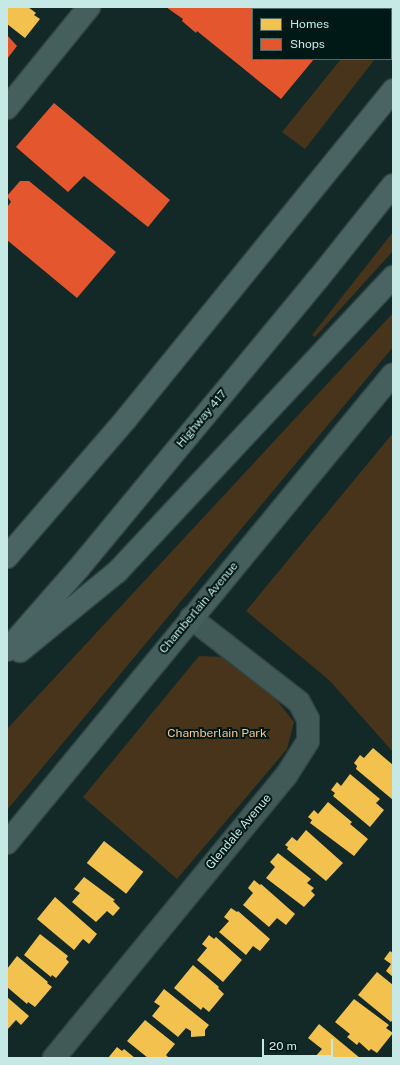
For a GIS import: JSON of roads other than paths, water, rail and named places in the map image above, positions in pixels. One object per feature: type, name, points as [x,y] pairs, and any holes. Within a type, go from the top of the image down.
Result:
[{"type":"highway","points":[[7,557],[126,419],[393,90]]},
{"type":"highway","name":"Highway 417","points":[[7,650],[78,568],[318,279],[393,185]]},
{"type":"highway","points":[[7,662],[117,572],[393,277]]},
{"type":"main road","points":[[7,108],[89,7]]},
{"type":"main road","name":"Chamberlain Avenue","points":[[7,843],[393,374]]},
{"type":"street","name":"Glendale Avenue","points":[[54,1058],[286,776],[308,741],[308,719],[299,702],[191,618]]},
{"type":"park label","name":"Chamberlain Park","points":[[217,734]]}]
